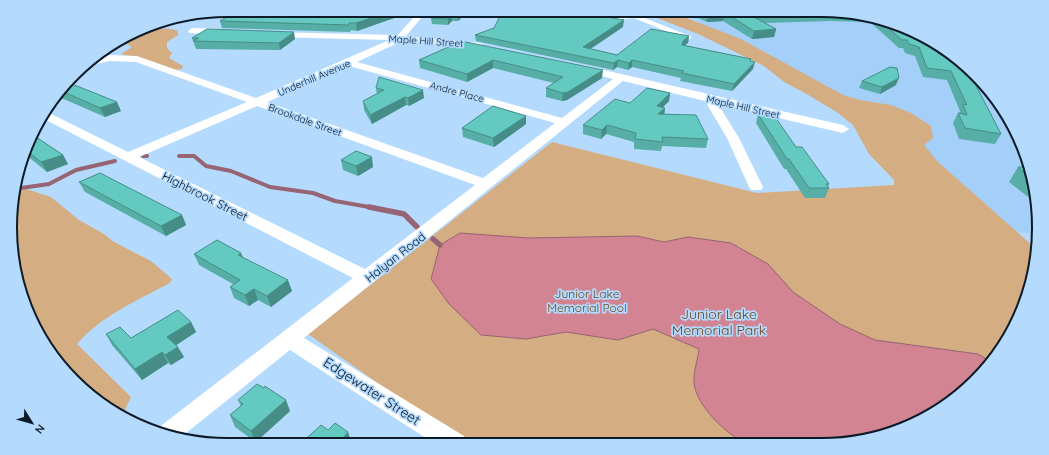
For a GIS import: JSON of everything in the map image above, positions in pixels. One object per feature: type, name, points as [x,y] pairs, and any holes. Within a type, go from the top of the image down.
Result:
[{"type":"street","name":"Underhill Avenue","points":[[127,157],[348,63],[400,38],[418,17]]},
{"type":"street","points":[[637,17],[688,37]]},
{"type":"street","points":[[192,31],[237,33]]},
{"type":"street","name":"Maple Hill Street","points":[[260,34],[400,38],[489,48]]},
{"type":"street","name":"Brookdale Street","points":[[97,61],[110,58],[137,59],[486,184]]},
{"type":"street","name":"Andre Place","points":[[348,63],[565,122]]},
{"type":"street","name":"Maple Hill Street","points":[[573,65],[709,99],[843,129]]},
{"type":"street","name":"Halyan Road","points":[[172,431],[368,278],[622,77]]},
{"type":"street","points":[[709,99],[733,138],[756,187]]},
{"type":"street","name":"Highbrook Street","points":[[48,117],[368,278]]},
{"type":"street","name":"Edgewater Street","points":[[289,338],[445,438]]},
{"type":"shaded area","points":[[689,17],[835,17],[863,21],[889,28],[915,39],[938,52],[950,60],[980,89],[989,99],[1004,122],[1016,147],[1025,173],[1032,214],[1032,233],[961,229],[887,137],[726,37]]},
{"type":"shaded area","points":[[460,233],[529,238],[637,236],[664,242],[688,237],[731,243],[768,264],[793,292],[840,324],[875,340],[978,354],[986,359],[950,395],[927,410],[889,427],[863,434],[835,438],[736,438],[713,418],[696,392],[694,379],[699,349],[653,329],[618,340],[566,332],[526,339],[481,335],[449,304],[431,279],[440,245]]},
{"type":"green space","name":"Junior Lake Memorial Park","points":[[684,17],[741,39],[843,95],[860,100],[891,105],[911,113],[931,126],[933,138],[924,145],[938,162],[1031,245],[1028,269],[1021,295],[1004,333],[989,356],[950,395],[927,410],[889,427],[863,434],[835,438],[455,438],[308,334],[552,142],[757,193],[894,185],[894,180],[869,154],[853,125],[838,113],[784,82],[764,66],[698,34],[657,18]]},
{"type":"green space","points":[[159,28],[172,29],[178,31],[178,35],[167,42],[167,48],[172,53],[169,58],[183,66],[182,69],[175,70],[121,54],[132,47],[125,43]]},
{"type":"green space","points":[[21,187],[51,197],[79,220],[104,234],[114,242],[151,261],[172,279],[170,283],[120,309],[97,325],[77,344],[131,397],[125,410],[122,410],[99,395],[69,366],[52,344],[39,321],[24,282],[17,241],[17,214]]},
{"type":"building","points":[[227,17],[374,17],[356,23],[349,23],[349,25],[220,21]]},
{"type":"building","points":[[432,17],[450,17],[448,19],[431,18]]},
{"type":"building","points":[[500,17],[606,17],[624,20],[583,47],[617,55],[651,29],[689,36],[683,41],[682,45],[751,59],[750,61],[755,62],[734,84],[682,73],[684,71],[632,60],[629,63],[618,60],[614,63],[475,35],[494,28]]},
{"type":"building","points":[[731,17],[754,17],[776,29],[754,31]]},
{"type":"building","points":[[888,28],[927,45],[950,60],[960,69],[976,85],[1001,134],[965,128],[958,113],[967,115],[963,104],[967,105],[951,71],[927,68],[919,47],[909,44],[907,40],[902,40]]},
{"type":"building","points":[[207,29],[294,32],[279,43],[193,41],[199,38],[192,38]]},
{"type":"building","points":[[461,41],[603,70],[568,92],[563,93],[546,88],[563,77],[493,60],[467,74],[419,60],[458,44]]},
{"type":"building","points":[[890,67],[897,68],[899,78],[882,87],[862,81]]},
{"type":"building","points":[[379,77],[423,90],[408,98],[405,97],[370,115],[363,101],[384,90],[376,88]]},
{"type":"building","points":[[73,85],[117,102],[100,108],[66,93]]},
{"type":"building","points":[[647,88],[670,93],[657,106],[665,108],[658,114],[696,115],[708,139],[662,137],[663,142],[635,139],[636,133],[607,125],[602,130],[583,125],[615,99],[630,103]]},
{"type":"building","points":[[493,106],[526,116],[493,138],[462,128]]},
{"type":"building","points":[[758,114],[773,114],[796,147],[802,147],[829,184],[826,184],[829,188],[809,188],[789,159],[787,159]]},
{"type":"building","points":[[37,138],[63,155],[41,162],[30,154]]},
{"type":"building","points":[[356,151],[372,157],[356,166],[341,160]]},
{"type":"building","points":[[1018,167],[1023,167],[1025,173]]},
{"type":"building","points":[[100,173],[182,215],[161,226],[79,182]]},
{"type":"building","points":[[217,240],[241,253],[238,255],[288,280],[267,296],[254,289],[245,295],[230,287],[240,280],[194,254]]},
{"type":"building","points":[[178,310],[191,322],[167,337],[178,347],[165,355],[162,352],[135,369],[106,334],[120,327],[131,338]]},
{"type":"building","points":[[257,384],[264,388],[265,386],[286,400],[251,431],[230,415],[243,404],[238,400]]},
{"type":"building","points":[[335,423],[348,432],[343,438],[307,438],[321,425],[328,430]]},
{"type":"waterway","points":[[179,156],[194,156],[206,166],[231,171],[270,187],[313,193],[335,201],[375,208]]},
{"type":"waterway","points":[[21,188],[49,184],[76,170],[115,161]]},
{"type":"waterway","points":[[369,207],[404,214],[417,227]]},
{"type":"waterway","points":[[433,239],[440,245]]},
{"type":"park label","name":"Junior Lake Memorial Pool","points":[[587,300]]}]
